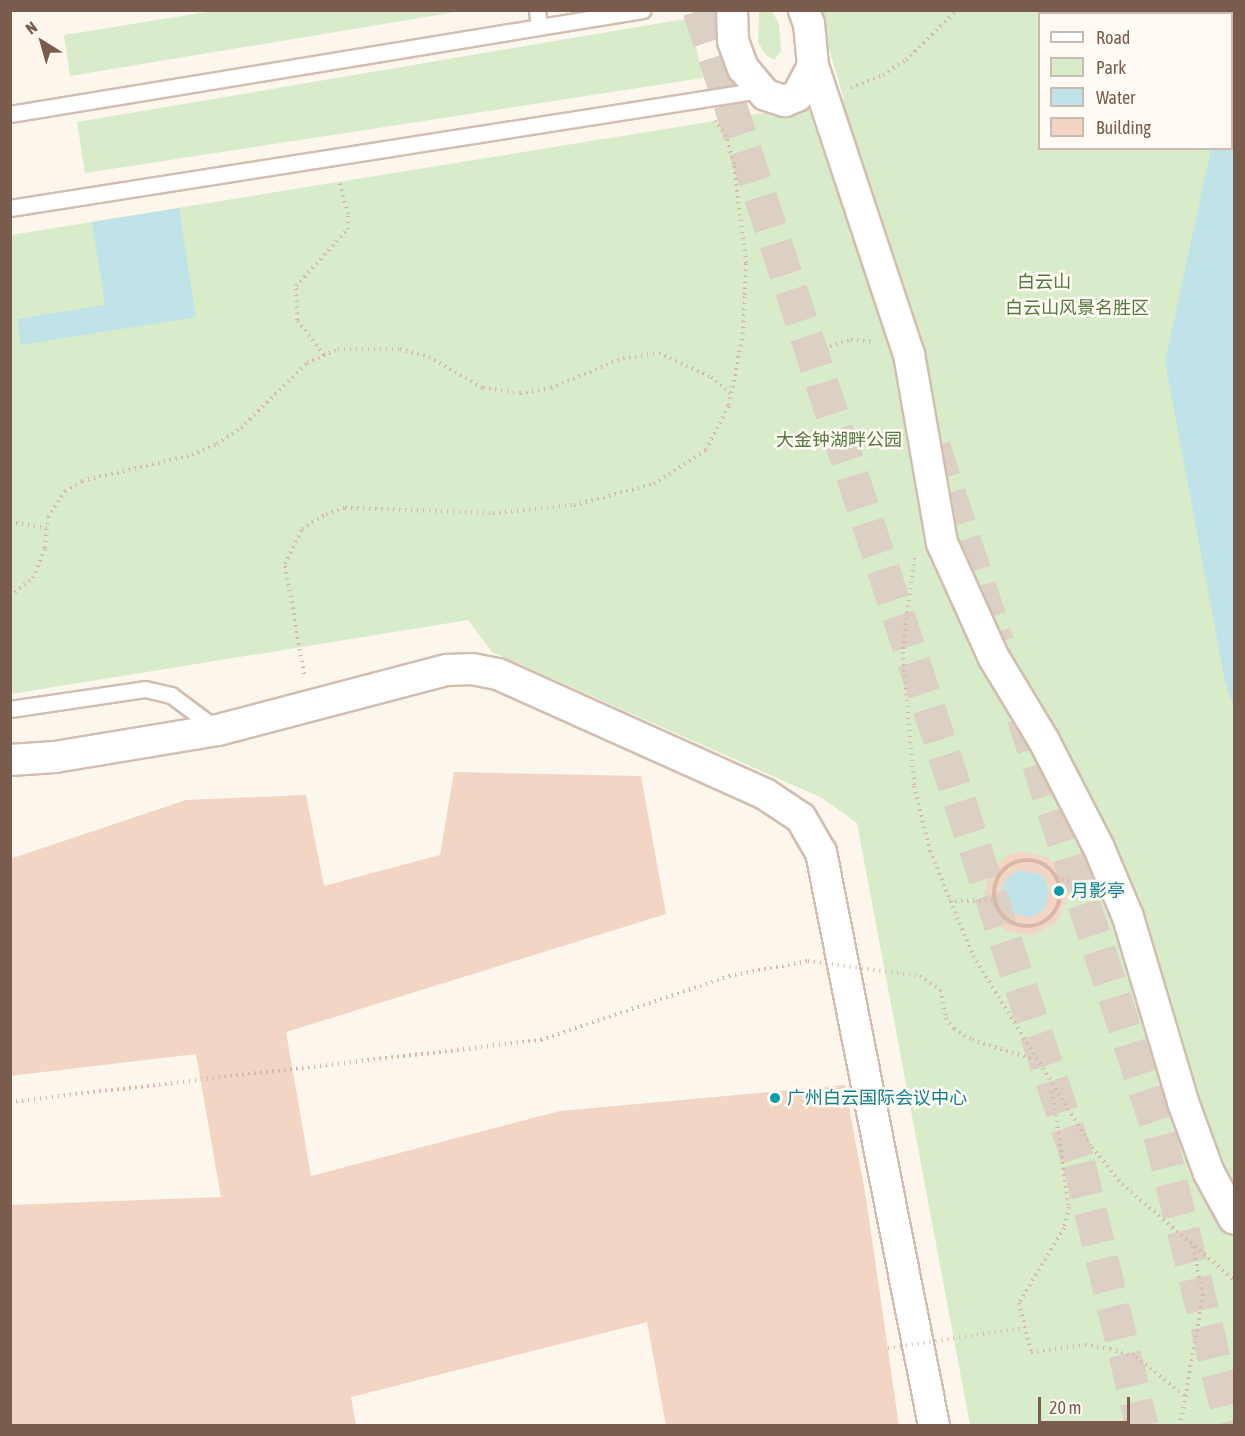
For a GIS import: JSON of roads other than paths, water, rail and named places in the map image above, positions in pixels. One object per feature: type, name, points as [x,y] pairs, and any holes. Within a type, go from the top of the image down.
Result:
[{"type":"street","points":[[732,10],[737,54],[760,90],[773,100],[786,101],[797,96],[813,66]]},
{"type":"street","points":[[804,10],[811,32],[813,66],[909,354],[942,543],[993,658],[1044,741],[1100,848],[1128,917],[1183,1102],[1209,1173],[1234,1219]]},
{"type":"street","points":[[10,760],[55,757],[218,730],[447,670],[472,669],[498,674],[765,794],[801,818],[821,852],[933,1425]]},
{"type":"lane","points":[[537,10],[539,27]]},
{"type":"lane","points":[[10,114],[643,10]]},
{"type":"lane","points":[[10,208],[760,90]]},
{"type":"lane","points":[[10,709],[145,689],[171,695],[218,730]]},
{"type":"water","points":[[1234,40],[1234,709],[1225,682],[1165,362],[1211,150],[1233,150]]},
{"type":"water","points":[[179,208],[196,317],[21,345],[17,319],[105,305],[92,222]]},
{"type":"water","points":[[1020,870],[1030,870],[1045,880],[1049,894],[1048,903],[1039,914],[1030,918],[1020,918],[1005,908],[1001,899],[1001,889],[1011,874]]},
{"type":"tunnel","points":[[699,10],[1079,1163],[1142,1426]]},
{"type":"tunnel","points":[[934,446],[998,642]]},
{"type":"tunnel","points":[[1023,717],[1160,1135],[1231,1426]]},
{"type":"place","name":"月影亭","points":[[1059,891]]},
{"type":"place","name":"广州白云国际会议中心","points":[[775,1098]]},
{"type":"park label","name":"白云山","points":[[1044,282]]},
{"type":"park label","name":"白云山风景名胜区","points":[[1077,308]]},
{"type":"park label","name":"大金钟湖畔公园","points":[[839,440]]}]
